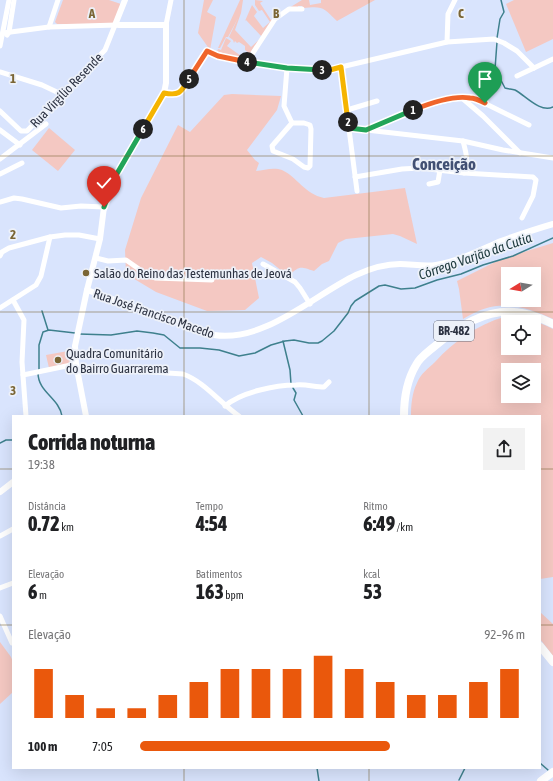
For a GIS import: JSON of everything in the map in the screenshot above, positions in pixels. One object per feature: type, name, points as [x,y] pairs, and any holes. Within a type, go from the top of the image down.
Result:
[{"type":"highway","name":"BR-482","points":[[404,415],[404,404],[408,383],[415,366],[428,351],[449,334],[462,326],[476,319],[494,313],[514,312],[538,317],[553,324]]},
{"type":"highway","points":[[541,647],[553,662]]},
{"type":"highway","points":[[541,781],[553,772]]},
{"type":"street","points":[[0,46],[9,0]]},
{"type":"street","points":[[1,39],[9,32],[14,0]]},
{"type":"street","points":[[49,27],[58,0]]},
{"type":"street","points":[[117,25],[125,0]]},
{"type":"street","points":[[86,415],[76,365],[76,338],[96,258],[104,207],[115,177],[164,93],[166,83],[166,25],[171,0]]},
{"type":"street","points":[[447,42],[448,14],[455,0]]},
{"type":"street","points":[[247,62],[275,19],[289,9],[302,9]]},
{"type":"street","name":"Rua Virgílio Resende","points":[[0,111],[18,129],[24,132],[27,131],[105,50],[117,25]]},
{"type":"street","points":[[3,33],[49,27],[166,25]]},
{"type":"street","points":[[164,93],[173,95],[179,92],[207,51],[218,56],[247,62],[287,68],[330,70],[447,42],[494,39],[517,51],[534,68]]},
{"type":"street","points":[[518,76],[553,59]]},
{"type":"street","points":[[341,67],[357,191]]},
{"type":"street","points":[[287,68],[284,106],[292,123]]},
{"type":"street","points":[[0,72],[42,85],[61,94]]},
{"type":"street","points":[[366,130],[435,102],[462,98],[476,99],[529,125]]},
{"type":"street","points":[[462,98],[483,116],[520,153]]},
{"type":"street","points":[[347,110],[377,101]]},
{"type":"street","points":[[292,123],[304,123],[310,125],[310,166],[308,168],[304,168],[293,159],[273,151],[272,146],[292,123]]},
{"type":"street","points":[[0,159],[46,124]]},
{"type":"street","points":[[349,128],[463,140],[520,153],[553,158]]},
{"type":"street","points":[[0,130],[20,145]]},
{"type":"street","points":[[463,140],[467,156],[464,173]]},
{"type":"street","points":[[0,174],[22,163]]},
{"type":"street","points":[[355,177],[402,169],[420,168],[535,178],[536,181],[533,196],[522,218]]},
{"type":"street","points":[[428,184],[438,182],[440,170]]},
{"type":"street","points":[[0,202],[14,198],[22,198],[61,208],[81,206],[104,207]]},
{"type":"street","name":"Rua José Francisco Macedo","points":[[87,290],[222,337],[256,332],[310,304],[355,276],[368,270],[399,264],[424,266],[436,265],[474,254],[501,242],[553,224]]},
{"type":"street","points":[[0,256],[2,252],[9,248],[50,237],[73,235],[100,239]]},
{"type":"street","points":[[0,308],[31,289],[38,281],[50,237]]},
{"type":"street","points":[[96,258],[108,261],[126,260],[149,276],[155,278],[212,280]]},
{"type":"street","points":[[263,264],[294,282],[300,288],[310,304]]},
{"type":"street","points":[[13,300],[24,320],[22,362],[26,415]]},
{"type":"street","points":[[23,375],[76,365],[182,374],[197,381],[238,415]]},
{"type":"street","points":[[225,406],[231,401],[246,394],[292,385],[324,387],[329,382]]},
{"type":"street","points":[[0,492],[12,483]]},
{"type":"street","points":[[0,536],[12,530]]},
{"type":"street","points":[[0,588],[12,583]]},
{"type":"street","points":[[0,616],[12,643]]},
{"type":"shaded area","points":[[63,0],[109,0],[121,4],[113,24],[57,24],[55,22]]},
{"type":"shaded area","points":[[204,0],[213,0],[207,12],[216,17],[210,50],[198,33]]},
{"type":"shaded area","points":[[240,0],[243,0],[241,13],[235,30],[251,47],[262,37],[245,60],[216,54],[218,49],[221,50],[226,38],[231,41],[227,46],[244,58],[249,53],[245,50],[245,46],[239,42],[237,43],[235,41],[234,43],[229,37],[238,18],[228,37],[226,37],[220,48],[218,48]]},
{"type":"shaded area","points":[[255,0],[263,1],[260,3],[271,20],[282,13],[262,37],[246,20],[245,21],[252,5],[257,12],[254,16],[263,28],[270,22],[262,10],[259,11],[255,5]]},
{"type":"shaded area","points":[[302,0],[309,0],[310,5],[321,3],[321,0],[375,0],[337,21],[322,8],[303,8],[302,6],[298,6],[298,8],[289,8]]},
{"type":"shaded area","points":[[514,0],[553,0],[553,39],[526,52],[506,4]]},
{"type":"shaded area","points":[[224,95],[281,96],[277,110],[247,150],[259,163],[256,171],[272,169],[282,170],[312,193],[324,198],[405,188],[417,244],[393,234],[346,239],[338,243],[329,261],[322,264],[314,271],[300,268],[288,276],[272,263],[261,257],[252,263],[259,298],[245,310],[207,311],[156,292],[126,274],[125,250],[141,198],[178,125],[190,132]]},
{"type":"shaded area","points":[[49,128],[75,150],[58,171],[32,150]]},
{"type":"shaded area","points":[[553,243],[553,319],[518,307],[541,307],[541,267],[501,267],[501,306],[486,308],[463,319],[457,281],[501,259]]},
{"type":"shaded area","points":[[501,318],[501,355],[541,355],[541,324],[553,329],[553,577],[541,579],[541,415],[411,415],[414,391],[423,374],[450,347],[475,329]]},
{"type":"shaded area","name":"Quadra Comunitário do Bairro Guarrarema","points":[[68,351],[71,364],[49,368],[46,355]]},
{"type":"shaded area","points":[[541,613],[553,624],[553,656],[541,640]]},
{"type":"shaded area","points":[[0,642],[12,660],[12,693],[0,704]]},
{"type":"waterway","name":"Córrego Varjão da Cutia","points":[[497,38],[500,19],[504,12],[501,0]]},
{"type":"waterway","name":"Córrego Varjão da Cutia","points":[[497,42],[495,69],[505,88],[515,90],[533,103],[543,108],[553,107]]},
{"type":"waterway","name":"Córrego Varjão da Cutia","points":[[79,334],[111,335],[137,331],[153,333],[164,335],[180,348],[219,350],[239,356],[255,353],[271,345],[285,341],[294,340],[318,343],[334,331],[355,301],[379,286],[385,285],[401,289],[415,288],[513,256],[553,238]]},
{"type":"waterway","points":[[42,311],[48,330]]},
{"type":"waterway","points":[[39,370],[39,345],[43,332],[49,330],[75,333]]},
{"type":"waterway","points":[[283,341],[290,370],[291,384]]},
{"type":"waterway","points":[[38,373],[41,385],[57,404],[62,415]]},
{"type":"waterway","points":[[293,388],[296,393],[294,400],[302,415]]},
{"type":"waterway","points":[[0,443],[6,440],[12,440]]},
{"type":"waterway","points":[[541,764],[548,770]]},
{"type":"waterway","points":[[317,769],[319,781]]},
{"type":"waterway","points":[[459,780],[464,769]]},
{"type":"place","name":"Salão do Reino das Testemunhas de Jeová","points":[[86,273]]},
{"type":"place","name":"Quadra Comunitário do Bairro Guarrarema","points":[[58,360]]},
{"type":"district","name":"Conceição","points":[[444,164]]},
{"type":"route","points":[[104,207],[115,177],[164,93],[173,95],[179,92],[207,51],[218,56],[287,68],[330,70],[341,67],[349,128],[366,130],[435,102],[470,98],[485,103]]}]
